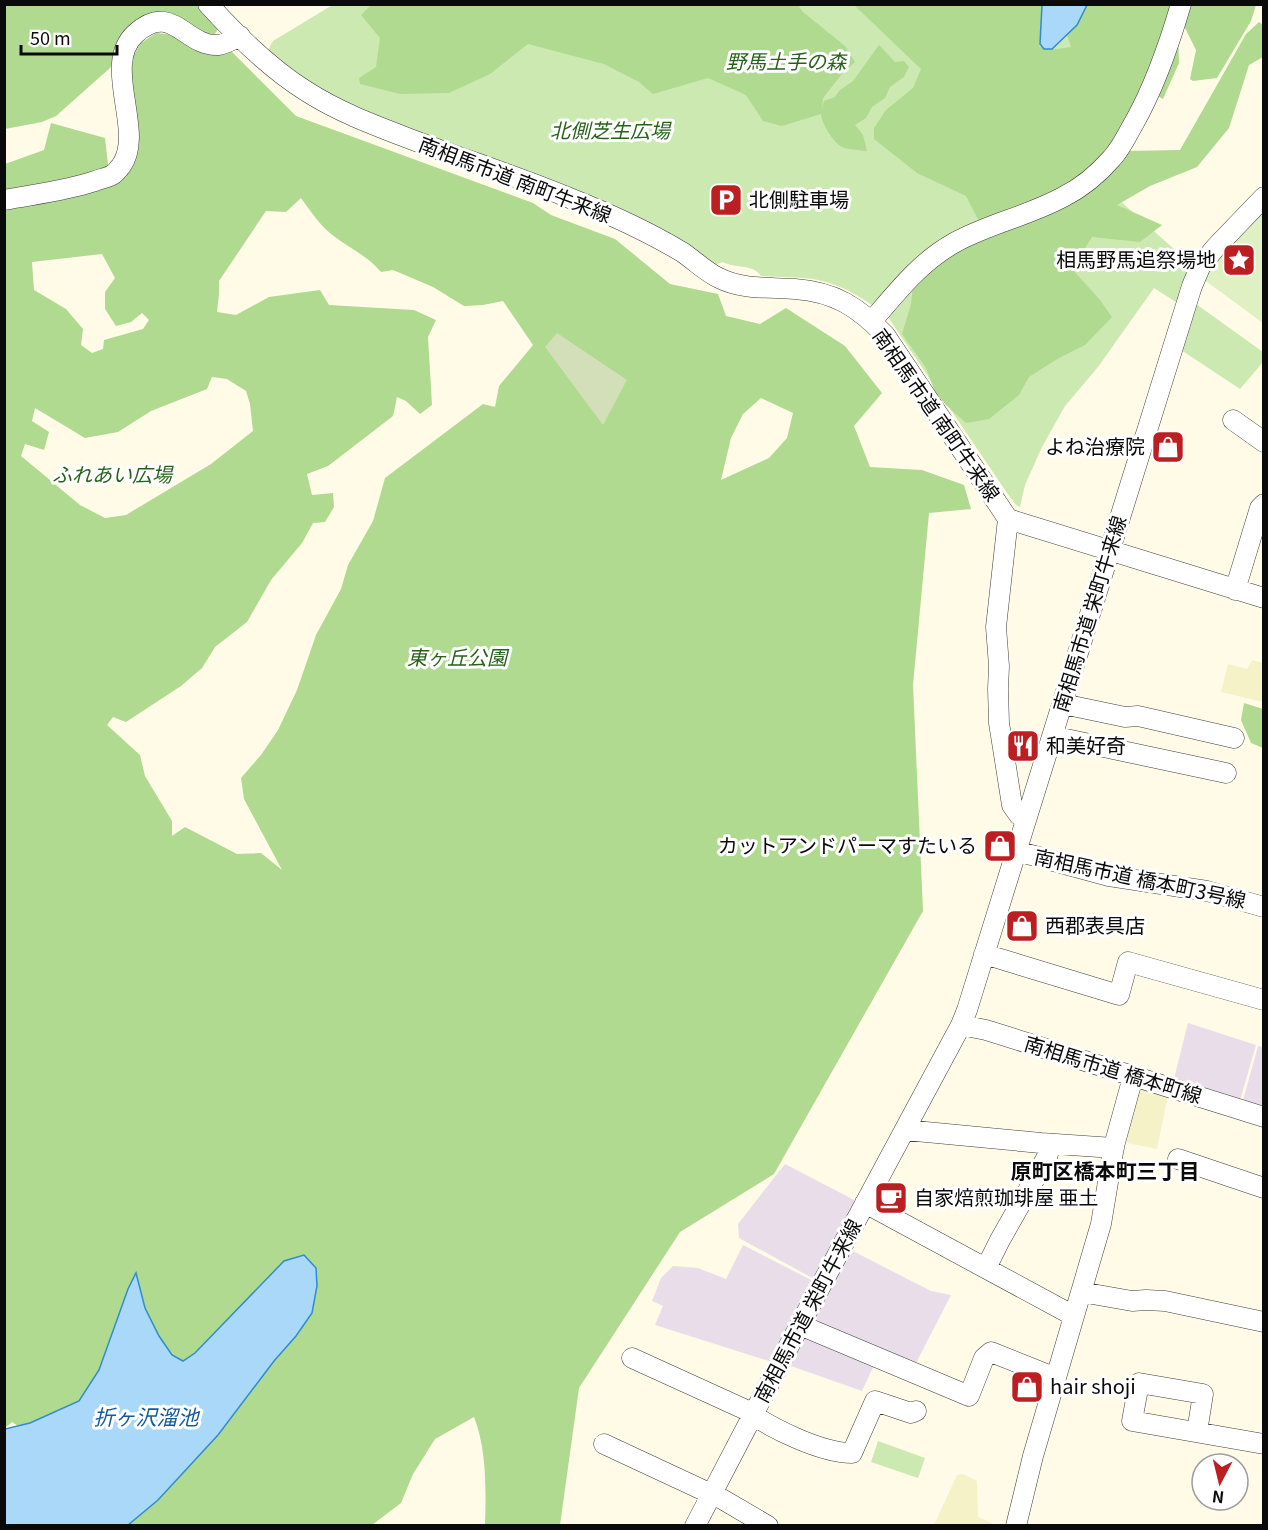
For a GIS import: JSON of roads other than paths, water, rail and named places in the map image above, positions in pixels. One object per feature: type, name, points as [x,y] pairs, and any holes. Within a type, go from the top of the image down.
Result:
[{"type":"street","name":"南相馬市道 南町牛来線","points":[[207,4],[261,58],[306,91],[360,120],[567,197],[632,226],[681,252],[717,278],[736,285],[759,289],[796,289],[831,296],[852,306],[872,321],[891,344],[1008,519],[1263,598]]},
{"type":"street","points":[[872,321],[932,256],[968,236],[1063,197],[1089,180],[1111,159],[1124,143],[1143,107],[1172,36],[1180,4]]},
{"type":"street","points":[[4,200],[80,186],[114,175],[125,160],[130,144],[122,58],[128,42],[140,30],[156,21],[175,24],[195,39],[218,45],[240,36]]},
{"type":"street","name":"南相馬市道 栄町牛来線","points":[[695,1526],[800,1324],[961,1025],[1196,275],[1216,247],[1263,197]]},
{"type":"street","points":[[1233,420],[1260,431]]},
{"type":"street","points":[[1234,590],[1263,504]]},
{"type":"street","points":[[1008,519],[996,627],[999,723],[1012,805],[1019,815],[1026,819]]},
{"type":"street","points":[[1063,704],[1125,717],[1138,716],[1234,738]]},
{"type":"street","points":[[1052,736],[1226,773]]},
{"type":"street","name":"南相馬市道 橋本町3号線","points":[[1016,851],[1109,876],[1207,891],[1263,904]]},
{"type":"street","points":[[984,954],[1119,995],[1128,962],[1263,1000]]},
{"type":"street","name":"南相馬市道 橋本町線","points":[[961,1025],[986,1030],[1263,1117]]},
{"type":"street","points":[[1016,1526],[1034,1454],[1101,1224],[1114,1148],[1133,1077]]},
{"type":"street","points":[[905,1130],[1114,1148]]},
{"type":"street","points":[[986,1268],[1047,1157],[1051,1144]]},
{"type":"street","points":[[1178,1159],[1263,1188]]},
{"type":"street","points":[[865,1203],[1074,1316]]},
{"type":"street","points":[[1081,1292],[1132,1301],[1165,1301],[1263,1322]]},
{"type":"street","points":[[800,1324],[969,1396],[984,1358],[992,1352],[1056,1378]]},
{"type":"street","points":[[633,1358],[744,1409],[804,1441],[841,1453],[852,1454],[874,1401],[911,1413],[916,1412]]},
{"type":"street","points":[[1197,1432],[1263,1444]]},
{"type":"street","points":[[604,1444],[712,1494],[768,1526]]},
{"type":"water","points":[[1042,5],[1087,5],[1077,25],[1052,49],[1044,49],[1040,44]]},
{"type":"water","name":"折ヶ沢溜池","points":[[304,1255],[316,1268],[317,1286],[312,1313],[218,1435],[158,1500],[128,1525],[5,1525],[5,1429],[30,1423],[79,1401],[99,1370],[136,1273],[145,1308],[159,1336],[172,1355],[183,1361],[195,1353],[284,1261]]},
{"type":"place","name":"北側駐車場","points":[[726,200]]},
{"type":"place","name":"相馬野馬追祭場地","points":[[1239,260]]},
{"type":"place","name":"よね治療院","points":[[1168,447]]},
{"type":"place","name":"和美好奇","points":[[1023,746]]},
{"type":"place","name":"カットアンドパーマすたいる","points":[[1000,846]]},
{"type":"place","name":"西郡表具店","points":[[1022,926]]},
{"type":"place","name":"自家焙煎珈琲屋 亜土","points":[[891,1198]]},
{"type":"place","name":"hair shoji","points":[[1027,1387]]},
{"type":"district","name":"原町区橋本町三丁目","points":[[1105,1172]]},
{"type":"park label","name":"野馬土手の森","points":[[786,62]]},
{"type":"park label","name":"北側芝生広場","points":[[610,131]]},
{"type":"park label","name":"ふれあい広場","points":[[112,475]]},
{"type":"park label","name":"東ヶ丘公園","points":[[457,658]]}]
